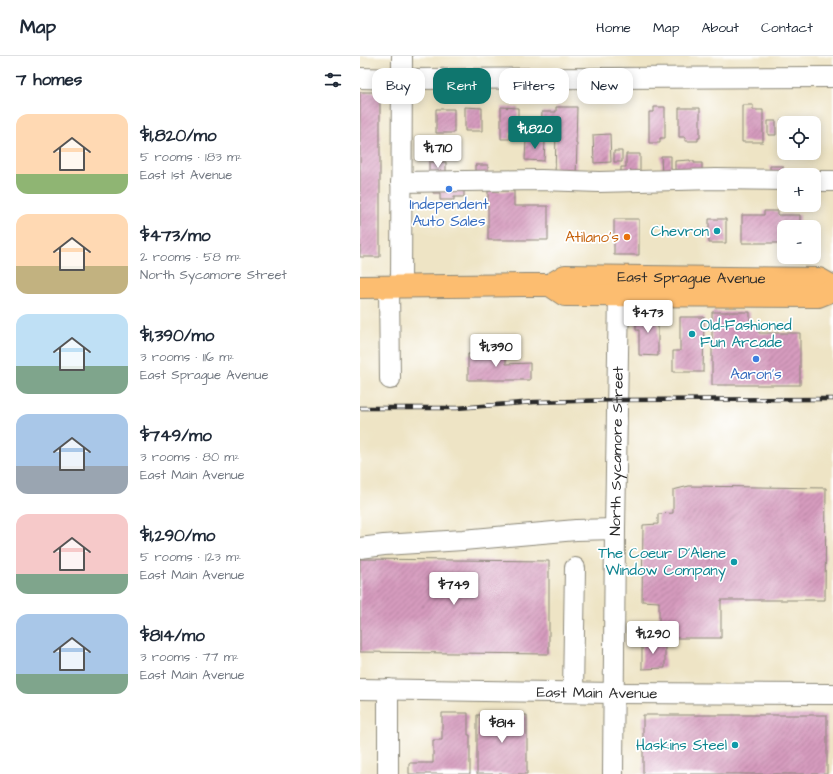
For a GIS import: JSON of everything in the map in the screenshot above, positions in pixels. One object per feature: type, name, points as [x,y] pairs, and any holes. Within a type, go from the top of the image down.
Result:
[{"type":"main road","name":"East Sprague Avenue","points":[[360,287],[550,285],[565,276],[819,279],[833,288],[818,296],[565,295],[550,285]]},
{"type":"street","points":[[402,56],[402,68]]},
{"type":"street","points":[[425,79],[833,77]]},
{"type":"street","points":[[360,78],[372,78]]},
{"type":"street","points":[[390,379],[401,182],[402,104]]},
{"type":"street","points":[[401,182],[541,180],[606,182],[716,179],[777,180]]},
{"type":"street","points":[[821,181],[833,181]]},
{"type":"street","name":"North Sycamore Street","points":[[613,774],[619,295]]},
{"type":"street","points":[[360,548],[576,530],[615,529]]},
{"type":"street","points":[[573,692],[575,568]]},
{"type":"street","name":"East Main Avenue","points":[[360,689],[614,693],[833,694]]},
{"type":"street","points":[[388,689],[388,774]]},
{"type":"building","points":[[360,92],[372,92],[372,104],[380,104],[380,257],[360,257]]},
{"type":"building","points":[[742,105],[753,105],[753,110],[763,110],[763,142],[742,142]]},
{"type":"building","points":[[465,107],[482,108],[482,131],[465,131]]},
{"type":"building","points":[[501,107],[518,108],[518,132],[510,132],[510,139],[501,139]]},
{"type":"building","points":[[556,107],[577,107],[576,177],[555,177],[556,131],[541,130],[542,112],[556,112]]},
{"type":"building","points":[[654,107],[665,107],[665,138],[660,138],[660,143],[649,143],[649,112],[654,112]]},
{"type":"building","points":[[679,108],[700,108],[700,138],[698,138],[698,141],[685,141],[685,137],[679,137]]},
{"type":"building","points":[[436,109],[454,109],[454,133],[436,133]]},
{"type":"building","points":[[768,121],[776,121],[776,135],[768,135]]},
{"type":"building","points":[[610,134],[611,162],[594,163],[593,135]]},
{"type":"building","points":[[526,140],[545,141],[544,161],[525,160]]},
{"type":"building","points":[[614,151],[622,151],[622,162],[614,162]]},
{"type":"building","points":[[626,154],[640,154],[640,177],[621,177],[621,167],[626,167]]},
{"type":"building","points":[[661,156],[671,156],[671,177],[662,177]]},
{"type":"building","points":[[675,161],[694,161],[694,163],[702,163],[702,170],[675,176]]},
{"type":"building","points":[[429,162],[446,162],[446,176],[429,176]]},
{"type":"building","points":[[475,165],[488,165],[488,176],[475,176]]},
{"type":"building","points":[[770,166],[783,166],[783,168],[777,168],[777,173],[770,174]]},
{"type":"building","name":"Independent Auto Sales","points":[[433,186],[464,186],[464,197],[454,197],[454,200],[440,200],[440,193],[433,193]]},
{"type":"building","points":[[488,191],[514,191],[514,206],[548,206],[548,240],[488,240]]},
{"type":"building","name":"Chevron","points":[[764,211],[777,211],[778,215],[800,215],[800,220],[777,220],[777,243],[742,243],[742,215],[764,215]]},
{"type":"building","name":"Atilano's","points":[[614,219],[639,219],[639,255],[614,255]]},
{"type":"building","name":"Chevron","points":[[709,219],[726,219],[726,243],[709,243]]},
{"type":"building","name":"Aaron's","points":[[712,312],[750,312],[750,325],[759,325],[759,333],[800,333],[800,385],[712,385]]},
{"type":"building","points":[[636,314],[658,314],[658,356],[639,355],[639,330],[636,330]]},
{"type":"building","name":"Old-Fashioned Fun Arcade","points":[[680,317],[704,317],[703,372],[673,372],[673,351],[680,351]]},
{"type":"building","points":[[468,354],[506,354],[506,364],[530,363],[530,380],[468,380]]},
{"type":"building","name":"The Coeur D'Alene Window Company","points":[[689,486],[826,488],[825,600],[721,600],[721,638],[659,638],[659,602],[642,601],[643,525],[658,524],[658,514],[673,513],[673,490]]},
{"type":"building","points":[[360,559],[549,561],[549,654],[360,652]]},
{"type":"building","points":[[642,641],[665,641],[665,668],[642,669]]},
{"type":"building","points":[[442,713],[468,713],[468,735],[470,735],[470,774],[409,774],[409,763],[433,763],[433,740],[442,740]]},
{"type":"building","points":[[477,715],[527,715],[527,774],[477,774]]},
{"type":"building","name":"Haskins Steel","points":[[643,715],[827,715],[827,774],[643,774]]},
{"type":"railway","points":[[360,408],[457,408],[534,402],[618,400],[833,399]]},
{"type":"place","name":"Independent Auto Sales","points":[[449,189]]},
{"type":"place","name":"Chevron","points":[[717,231]]},
{"type":"place","name":"Atilano's","points":[[627,237]]},
{"type":"place","name":"Old-Fashioned Fun Arcade","points":[[692,334]]},
{"type":"place","name":"Aaron's","points":[[756,359]]},
{"type":"place","name":"The Coeur D'Alene Window Company","points":[[734,562]]},
{"type":"place","name":"Haskins Steel","points":[[735,745]]}]
